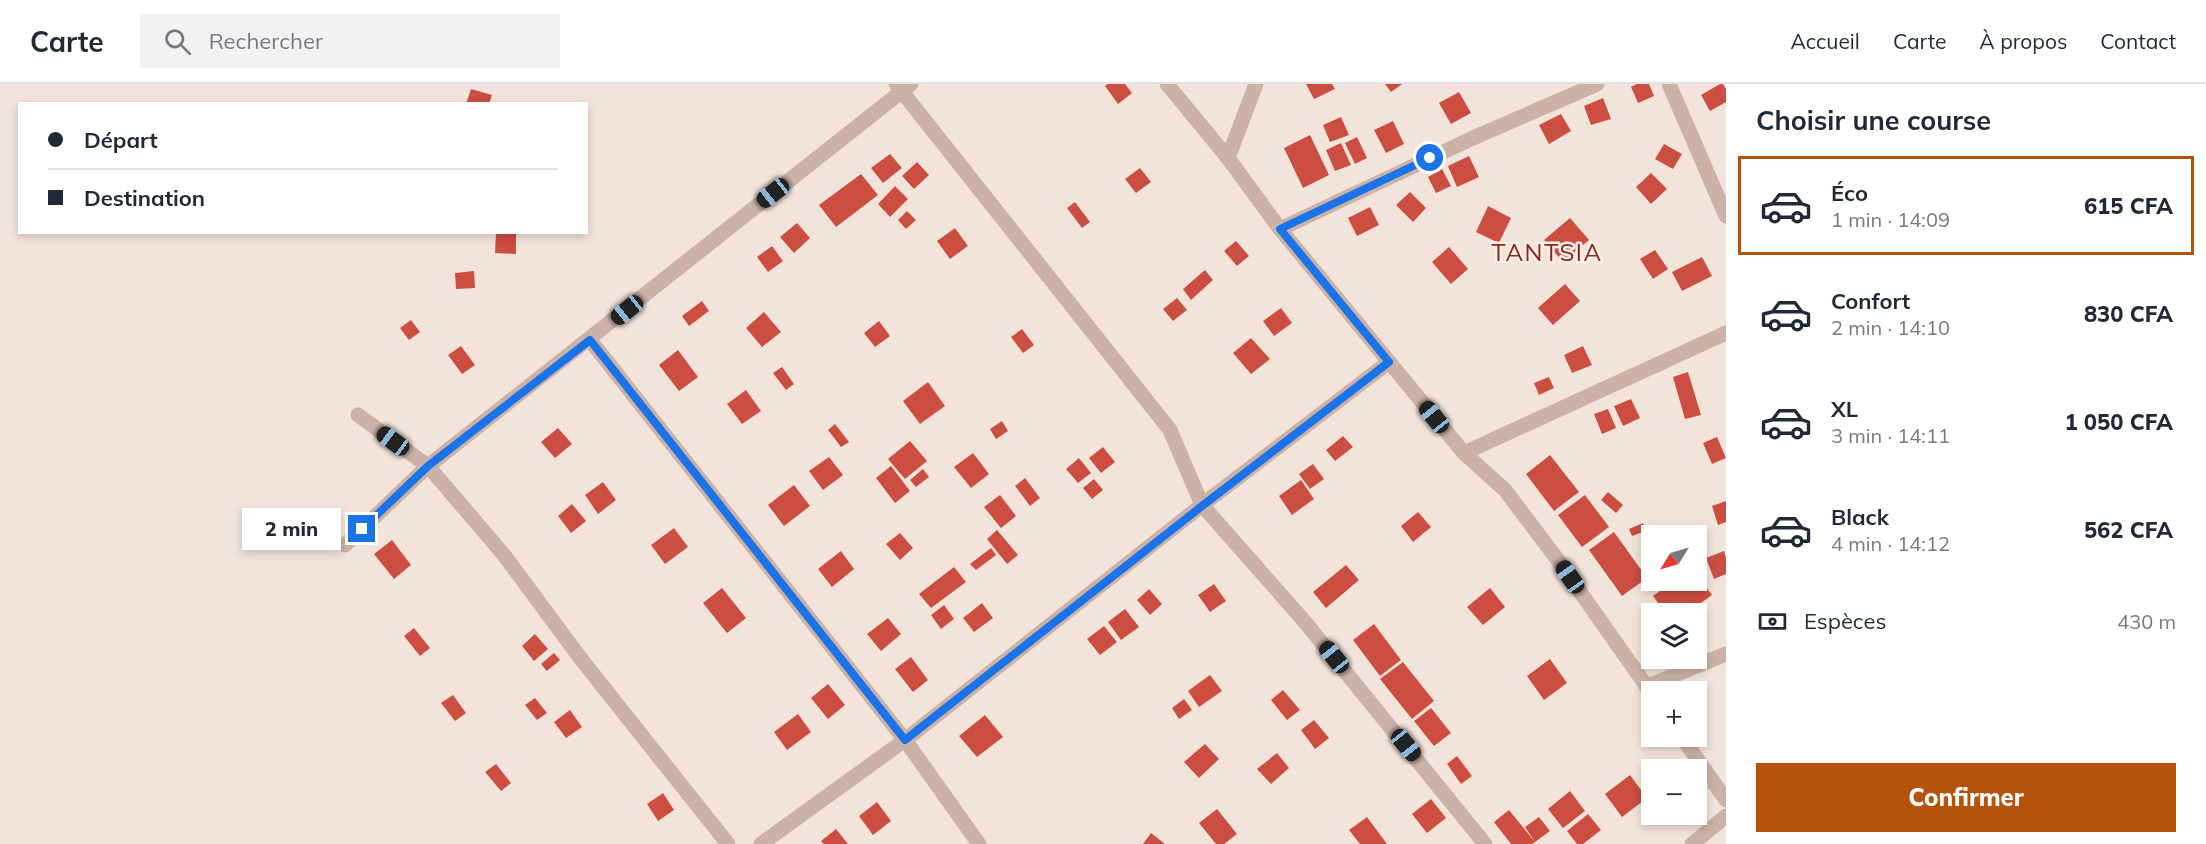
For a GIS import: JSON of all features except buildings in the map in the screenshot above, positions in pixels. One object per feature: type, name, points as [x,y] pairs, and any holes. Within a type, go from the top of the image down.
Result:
[{"type":"street","points":[[1167,84],[1228,158],[1280,229],[1464,453],[1505,490],[1557,559],[1643,681]]},
{"type":"street","points":[[1228,158],[1256,84]]},
{"type":"street","points":[[1280,229],[1473,138],[1597,84]]},
{"type":"street","points":[[1669,84],[1726,216]]},
{"type":"street","points":[[345,545],[428,466],[590,340],[903,86],[1170,430],[1202,506],[1305,622],[1485,844]]},
{"type":"street","points":[[1464,453],[1726,333]]},
{"type":"street","points":[[590,340],[905,740],[979,844]]},
{"type":"street","points":[[761,844],[905,740],[1389,362]]},
{"type":"street","points":[[358,415],[428,466],[504,555],[581,659],[728,844]]},
{"type":"street","points":[[1668,681],[1726,654]]},
{"type":"street","points":[[1689,747],[1726,800]]},
{"type":"street","points":[[1692,844],[1726,816]]},
{"type":"district","name":"TANTSIA","points":[[1547,252]]},
{"type":"route","points":[[362,529],[428,466],[590,340],[905,740],[1389,362],[1280,229],[1430,158]]}]
